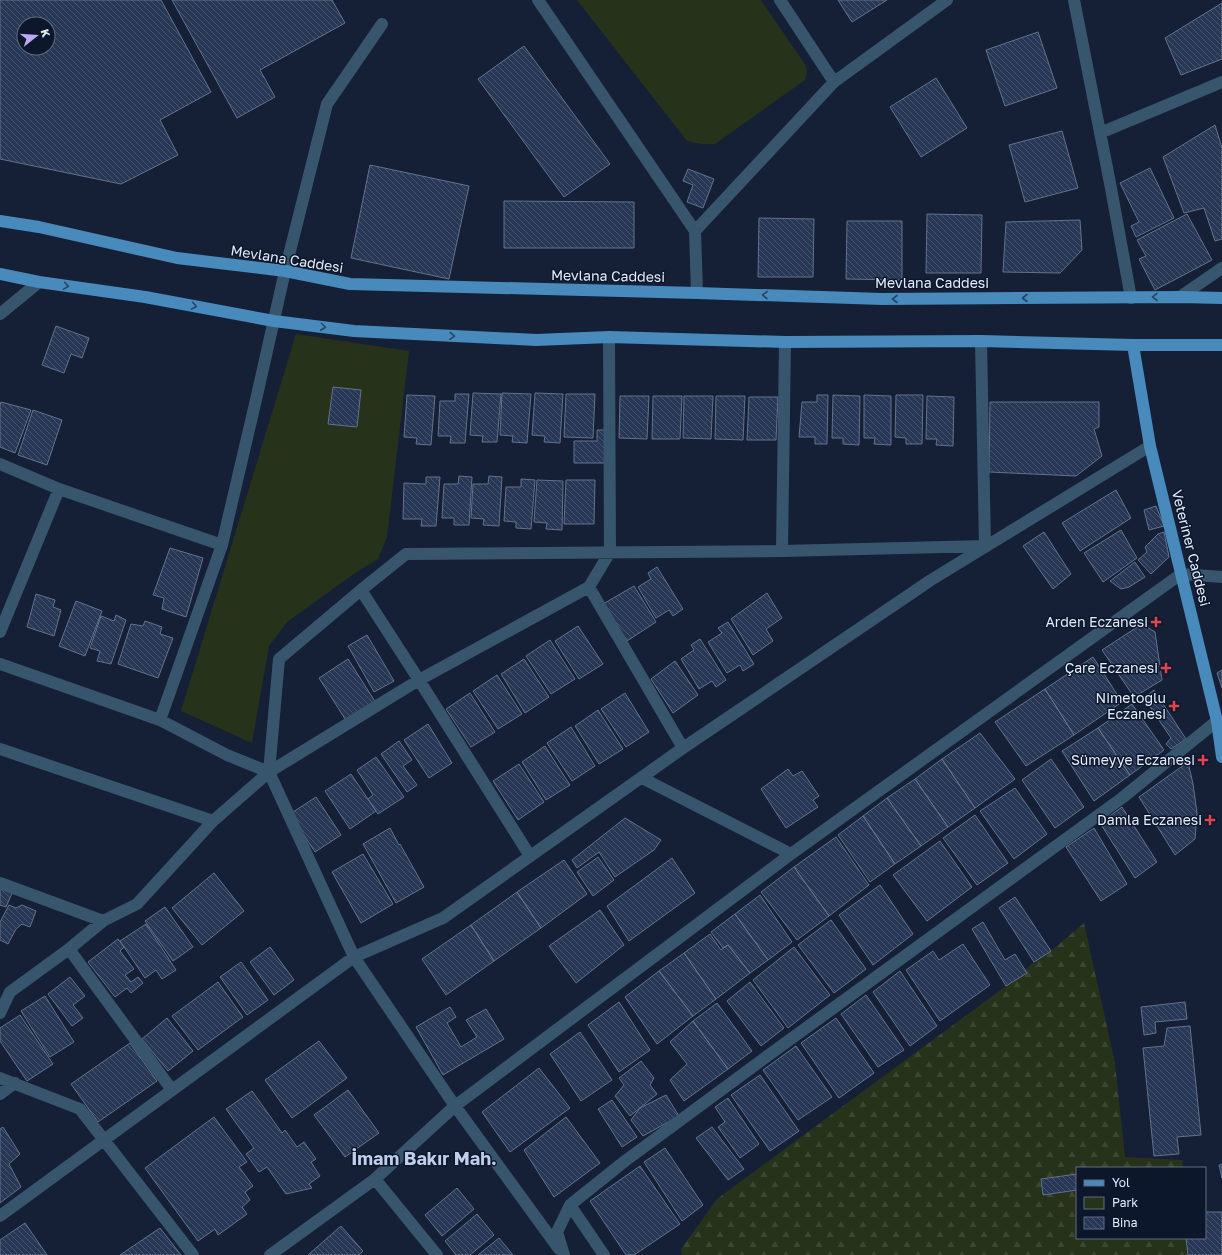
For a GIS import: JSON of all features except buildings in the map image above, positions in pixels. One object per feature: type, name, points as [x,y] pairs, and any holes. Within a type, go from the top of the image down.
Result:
[{"type":"main road","name":"Mevlana Caddesi","points":[[0,220],[39,227],[177,258],[285,271],[350,284],[882,299],[1222,298]]},
{"type":"main road","points":[[0,274],[39,282],[144,297],[274,321],[354,331],[536,340],[609,337],[785,342],[980,342],[1222,345]]},
{"type":"main road","name":"Veteriner Caddesi","points":[[1133,345],[1150,446],[1217,720],[1222,757]]},
{"type":"street","points":[[538,0],[695,231],[697,293]]},
{"type":"street","points":[[780,0],[834,82]]},
{"type":"street","points":[[695,231],[834,82],[946,0]]},
{"type":"street","points":[[1074,0],[1130,298]]},
{"type":"street","points":[[160,720],[222,545],[285,271],[327,104],[382,24]]},
{"type":"street","points":[[1100,133],[1222,82]]},
{"type":"street","points":[[1180,297],[1222,268]]},
{"type":"street","points":[[0,314],[39,282]]},
{"type":"street","points":[[0,1013],[10,992],[69,949],[102,921],[137,904],[213,821],[269,772],[419,680],[589,587],[610,552],[609,337]]},
{"type":"street","points":[[782,551],[785,342]]},
{"type":"street","points":[[980,342],[985,546]]},
{"type":"street","points":[[0,1216],[354,957],[444,918],[683,748],[931,580],[1150,446]]},
{"type":"street","points":[[0,464],[59,489],[222,545]]},
{"type":"street","points":[[0,632],[59,489]]},
{"type":"street","points":[[985,546],[782,551],[406,554],[279,659],[269,772],[354,957],[455,1106],[564,1255],[557,1232],[570,1205],[625,1161],[749,1069],[1122,798],[1217,720]]},
{"type":"street","points":[[270,1255],[375,1179],[455,1106],[791,854],[1181,574],[1222,577]]},
{"type":"street","points":[[589,587],[683,748]]},
{"type":"street","points":[[361,590],[530,856]]},
{"type":"street","points":[[0,664],[160,720],[227,755],[269,772]]},
{"type":"street","points":[[0,749],[213,821]]},
{"type":"street","points":[[642,778],[791,854]]},
{"type":"street","points":[[0,883],[102,921]]},
{"type":"street","points":[[69,949],[172,1090]]},
{"type":"street","points":[[0,1078],[80,1109],[193,1255]]},
{"type":"street","points":[[0,1094],[15,1083]]},
{"type":"street","points":[[375,1179],[438,1255]]},
{"type":"street","points":[[570,1205],[604,1255]]},
{"type":"green space","points":[[577,0],[761,0],[806,66],[807,73],[805,80],[715,144],[702,144],[687,141]]},
{"type":"green space","points":[[296,334],[409,351],[387,537],[378,559],[355,573],[287,622],[269,646],[252,743],[181,711]]},
{"type":"green space","points":[[1084,923],[1115,1063],[1125,1157],[1182,1160],[1183,1167],[1076,1167],[1076,1239],[1190,1239],[1192,1255],[682,1255],[681,1249],[717,1199],[1006,986],[1034,962],[1051,951]]},
{"type":"place","name":"Arden Eczanesi","points":[[1156,622]]},
{"type":"place","name":"Çare Eczanesi","points":[[1166,668]]},
{"type":"place","name":"Nimetoğlu Eczanesi","points":[[1174,706]]},
{"type":"place","name":"Sümeyye Eczanesi","points":[[1203,760]]},
{"type":"place","name":"Damla Eczanesi","points":[[1210,820]]},
{"type":"district","name":"İmam Bakır Mah.","points":[[424,1159]]}]
